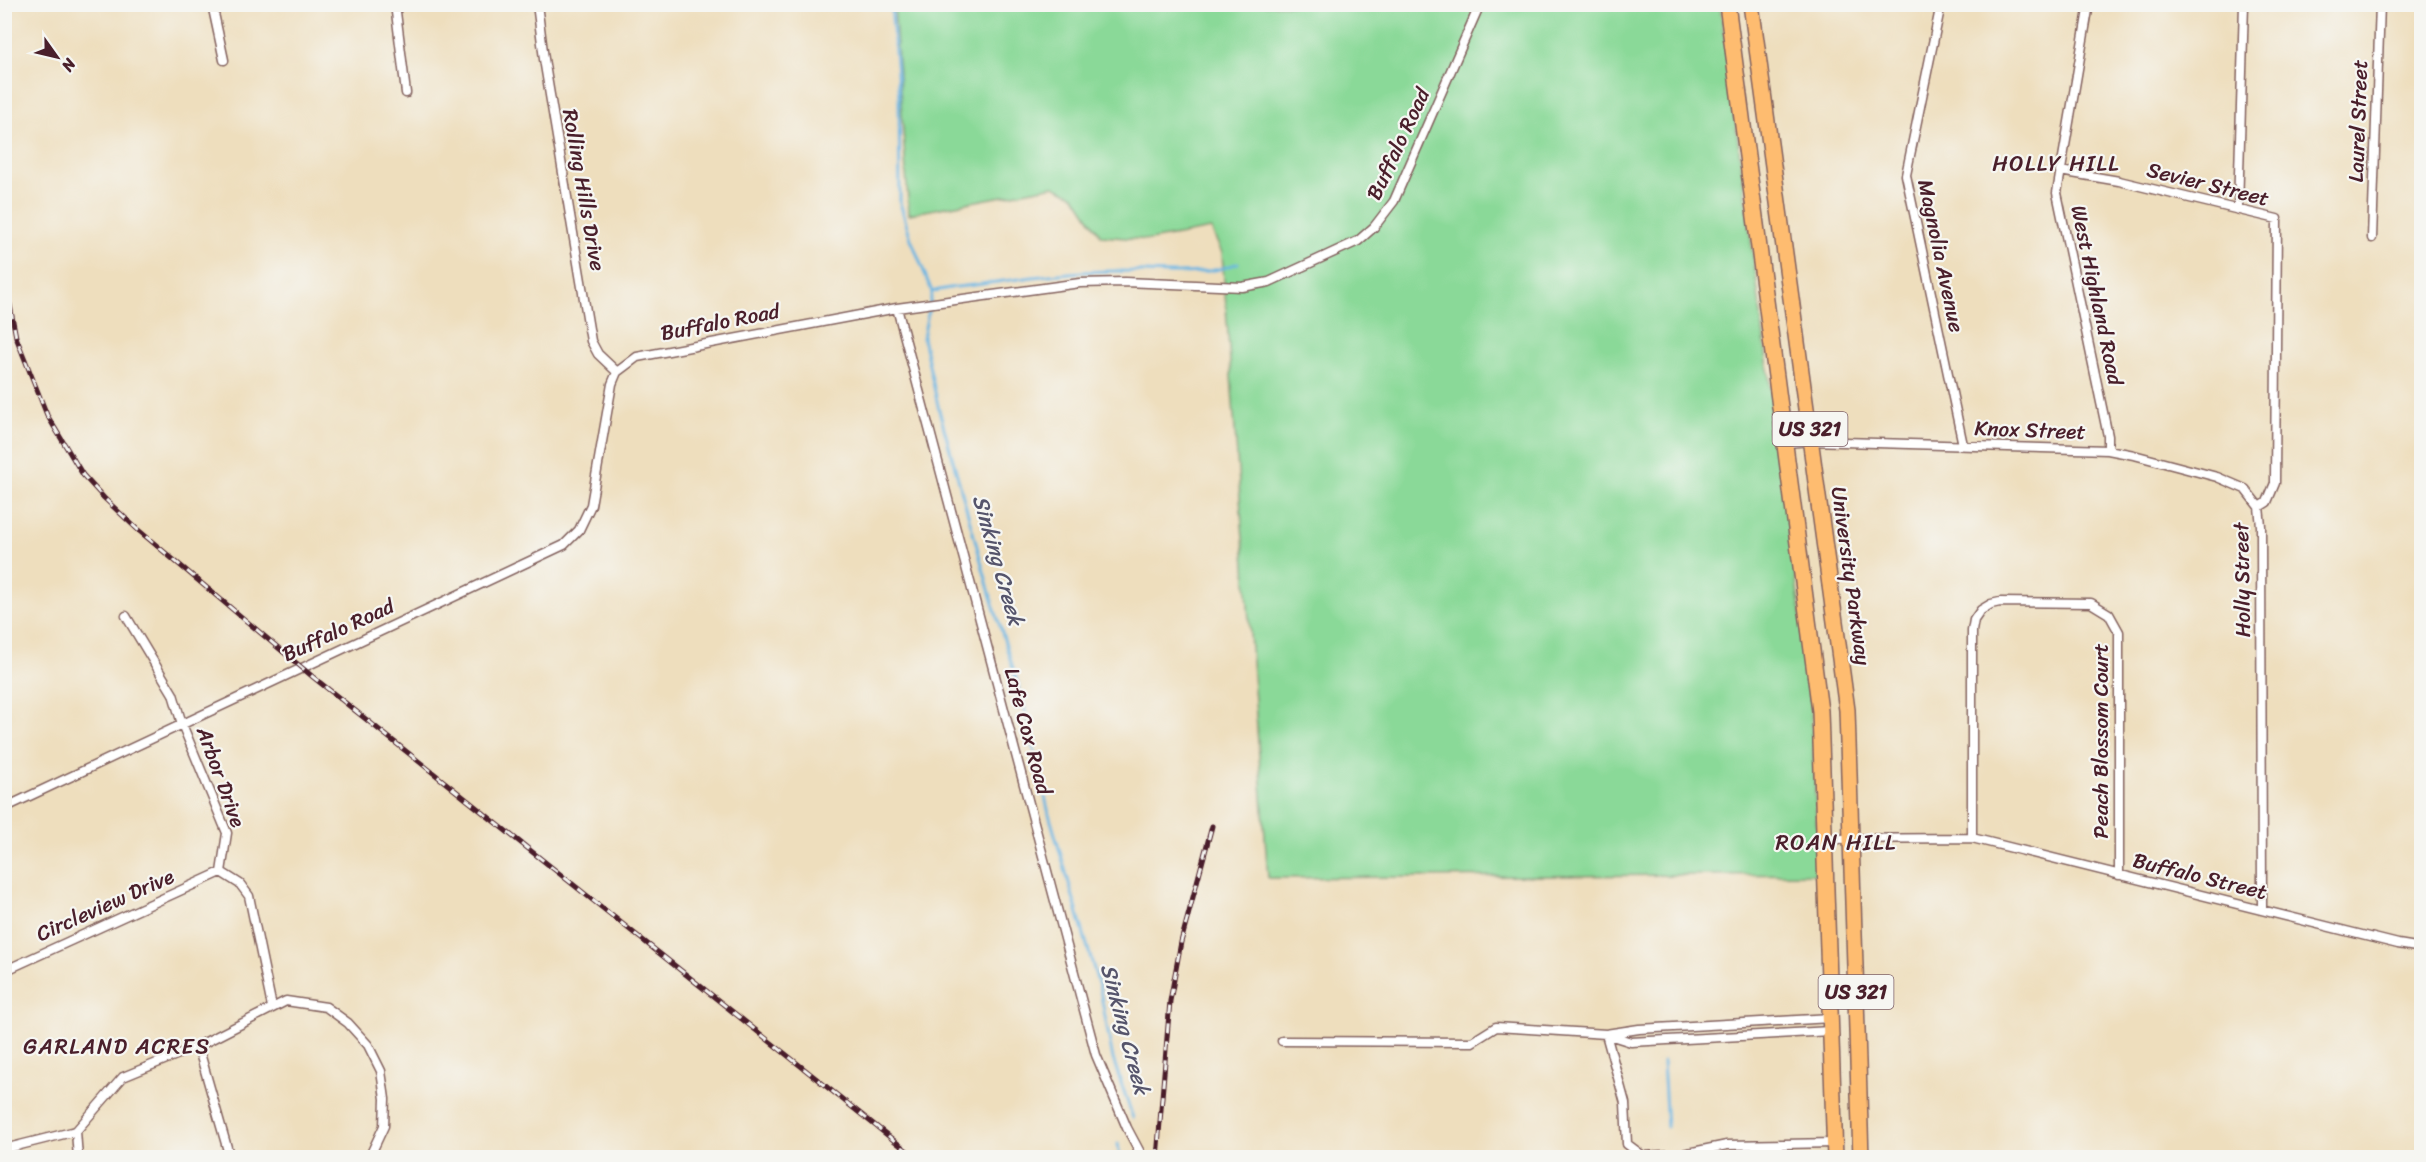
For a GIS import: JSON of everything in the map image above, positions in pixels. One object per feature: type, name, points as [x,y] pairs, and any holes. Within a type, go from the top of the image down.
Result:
[{"type":"highway","name":"US 321","points":[[1727,4],[1820,711],[1835,1150]]},
{"type":"highway","name":"University Parkway","points":[[1751,4],[1847,710],[1861,1150]]},
{"type":"highway","points":[[1754,206],[1780,204]]},
{"type":"highway","points":[[1811,641],[1838,638]]},
{"type":"highway","points":[[1830,976],[1856,975]]},
{"type":"highway","points":[[1835,1150],[1861,1150]]},
{"type":"street","points":[[212,4],[224,60]]},
{"type":"street","points":[[395,4],[406,93]]},
{"type":"street","name":"Rolling Hills Drive","points":[[537,4],[591,341],[598,354],[617,372]]},
{"type":"street","name":"Buffalo Road","points":[[4,808],[564,545],[579,530],[591,505],[612,384],[617,372],[637,357],[919,304],[1080,283],[1167,283],[1242,287],[1269,282],[1341,250],[1374,227],[1394,201],[1480,4]]},
{"type":"street","name":"Magnolia Avenue","points":[[1941,4],[1906,175],[1963,445]]},
{"type":"street","name":"West Highland Road","points":[[2089,4],[2057,193],[2108,436],[2108,450]]},
{"type":"street","points":[[2238,208],[2244,4]]},
{"type":"street","name":"Laurel Street","points":[[2372,238],[2380,4]]},
{"type":"street","name":"Sevier Street","points":[[2060,171],[2238,208],[2277,219]]},
{"type":"street","name":"Holly Street","points":[[2262,910],[2259,507],[2267,502],[2275,483],[2277,219]]},
{"type":"street","name":"Lafe Cox Road","points":[[897,308],[1096,1055],[1127,1128],[1143,1158]]},
{"type":"street","name":"Knox Street","points":[[1785,443],[1811,441],[2108,450],[2169,463],[2233,483],[2245,489],[2259,507]]},
{"type":"street","name":"Peach Blossom Court","points":[[1972,838],[1971,698],[1974,620],[1991,604],[2000,602],[2091,603],[2109,614],[2119,632],[2119,875]]},
{"type":"street","name":"Arbor Drive","points":[[126,616],[174,694],[182,724],[227,833],[221,872]]},
{"type":"street","name":"Buffalo Street","points":[[1825,839],[1972,838],[2421,948]]},
{"type":"street","points":[[221,872],[240,884],[249,896],[272,1007]]},
{"type":"street","name":"Circleview Drive","points":[[4,971],[221,872]]},
{"type":"street","points":[[4,1149],[76,1131],[123,1077],[198,1046],[286,1001],[326,1007],[348,1023],[368,1045],[381,1071],[385,1099],[384,1126],[369,1158]]},
{"type":"street","points":[[1282,1041],[1472,1042],[1496,1026],[1606,1034],[1639,1029],[1831,1024]]},
{"type":"street","points":[[1606,1034],[1631,1042],[1831,1024]]},
{"type":"street","points":[[1606,1034],[1625,1102],[1628,1144],[1643,1156],[1683,1156],[1727,1145],[1777,1145],[1835,1150]]},
{"type":"street","points":[[198,1046],[230,1158]]},
{"type":"street","points":[[76,1131],[78,1158]]},
{"type":"street","points":[[1776,1158],[1777,1145]]},
{"type":"green space","points":[[894,5],[1720,5],[1810,687],[1819,874],[1268,878],[1222,253],[1211,229],[1150,240],[1101,236],[1075,196],[1054,186],[909,214]]},
{"type":"waterway","name":"Sinking Creek","points":[[891,4],[899,97],[900,203],[911,239],[932,292],[923,338],[939,410],[991,597],[1023,701],[1049,814],[1100,990],[1113,1059],[1133,1118]]},
{"type":"waterway","points":[[932,292],[1098,271],[1194,273],[1238,263]]},
{"type":"waterway","points":[[1663,1062],[1667,1127]]},
{"type":"waterway","name":"Sinking Creek","points":[[1118,1144],[1120,1158]]},
{"type":"railway","points":[[4,274],[16,337],[47,415],[83,475],[104,498],[137,529],[313,677],[916,1158]]},
{"type":"railway","points":[[1157,1158],[1170,1001],[1181,942],[1212,826]]},
{"type":"district","name":"HOLLY HILL","points":[[2056,163]]},
{"type":"district","name":"ROAN HILL","points":[[1836,842]]},
{"type":"district","name":"GARLAND ACRES","points":[[117,1046]]}]
